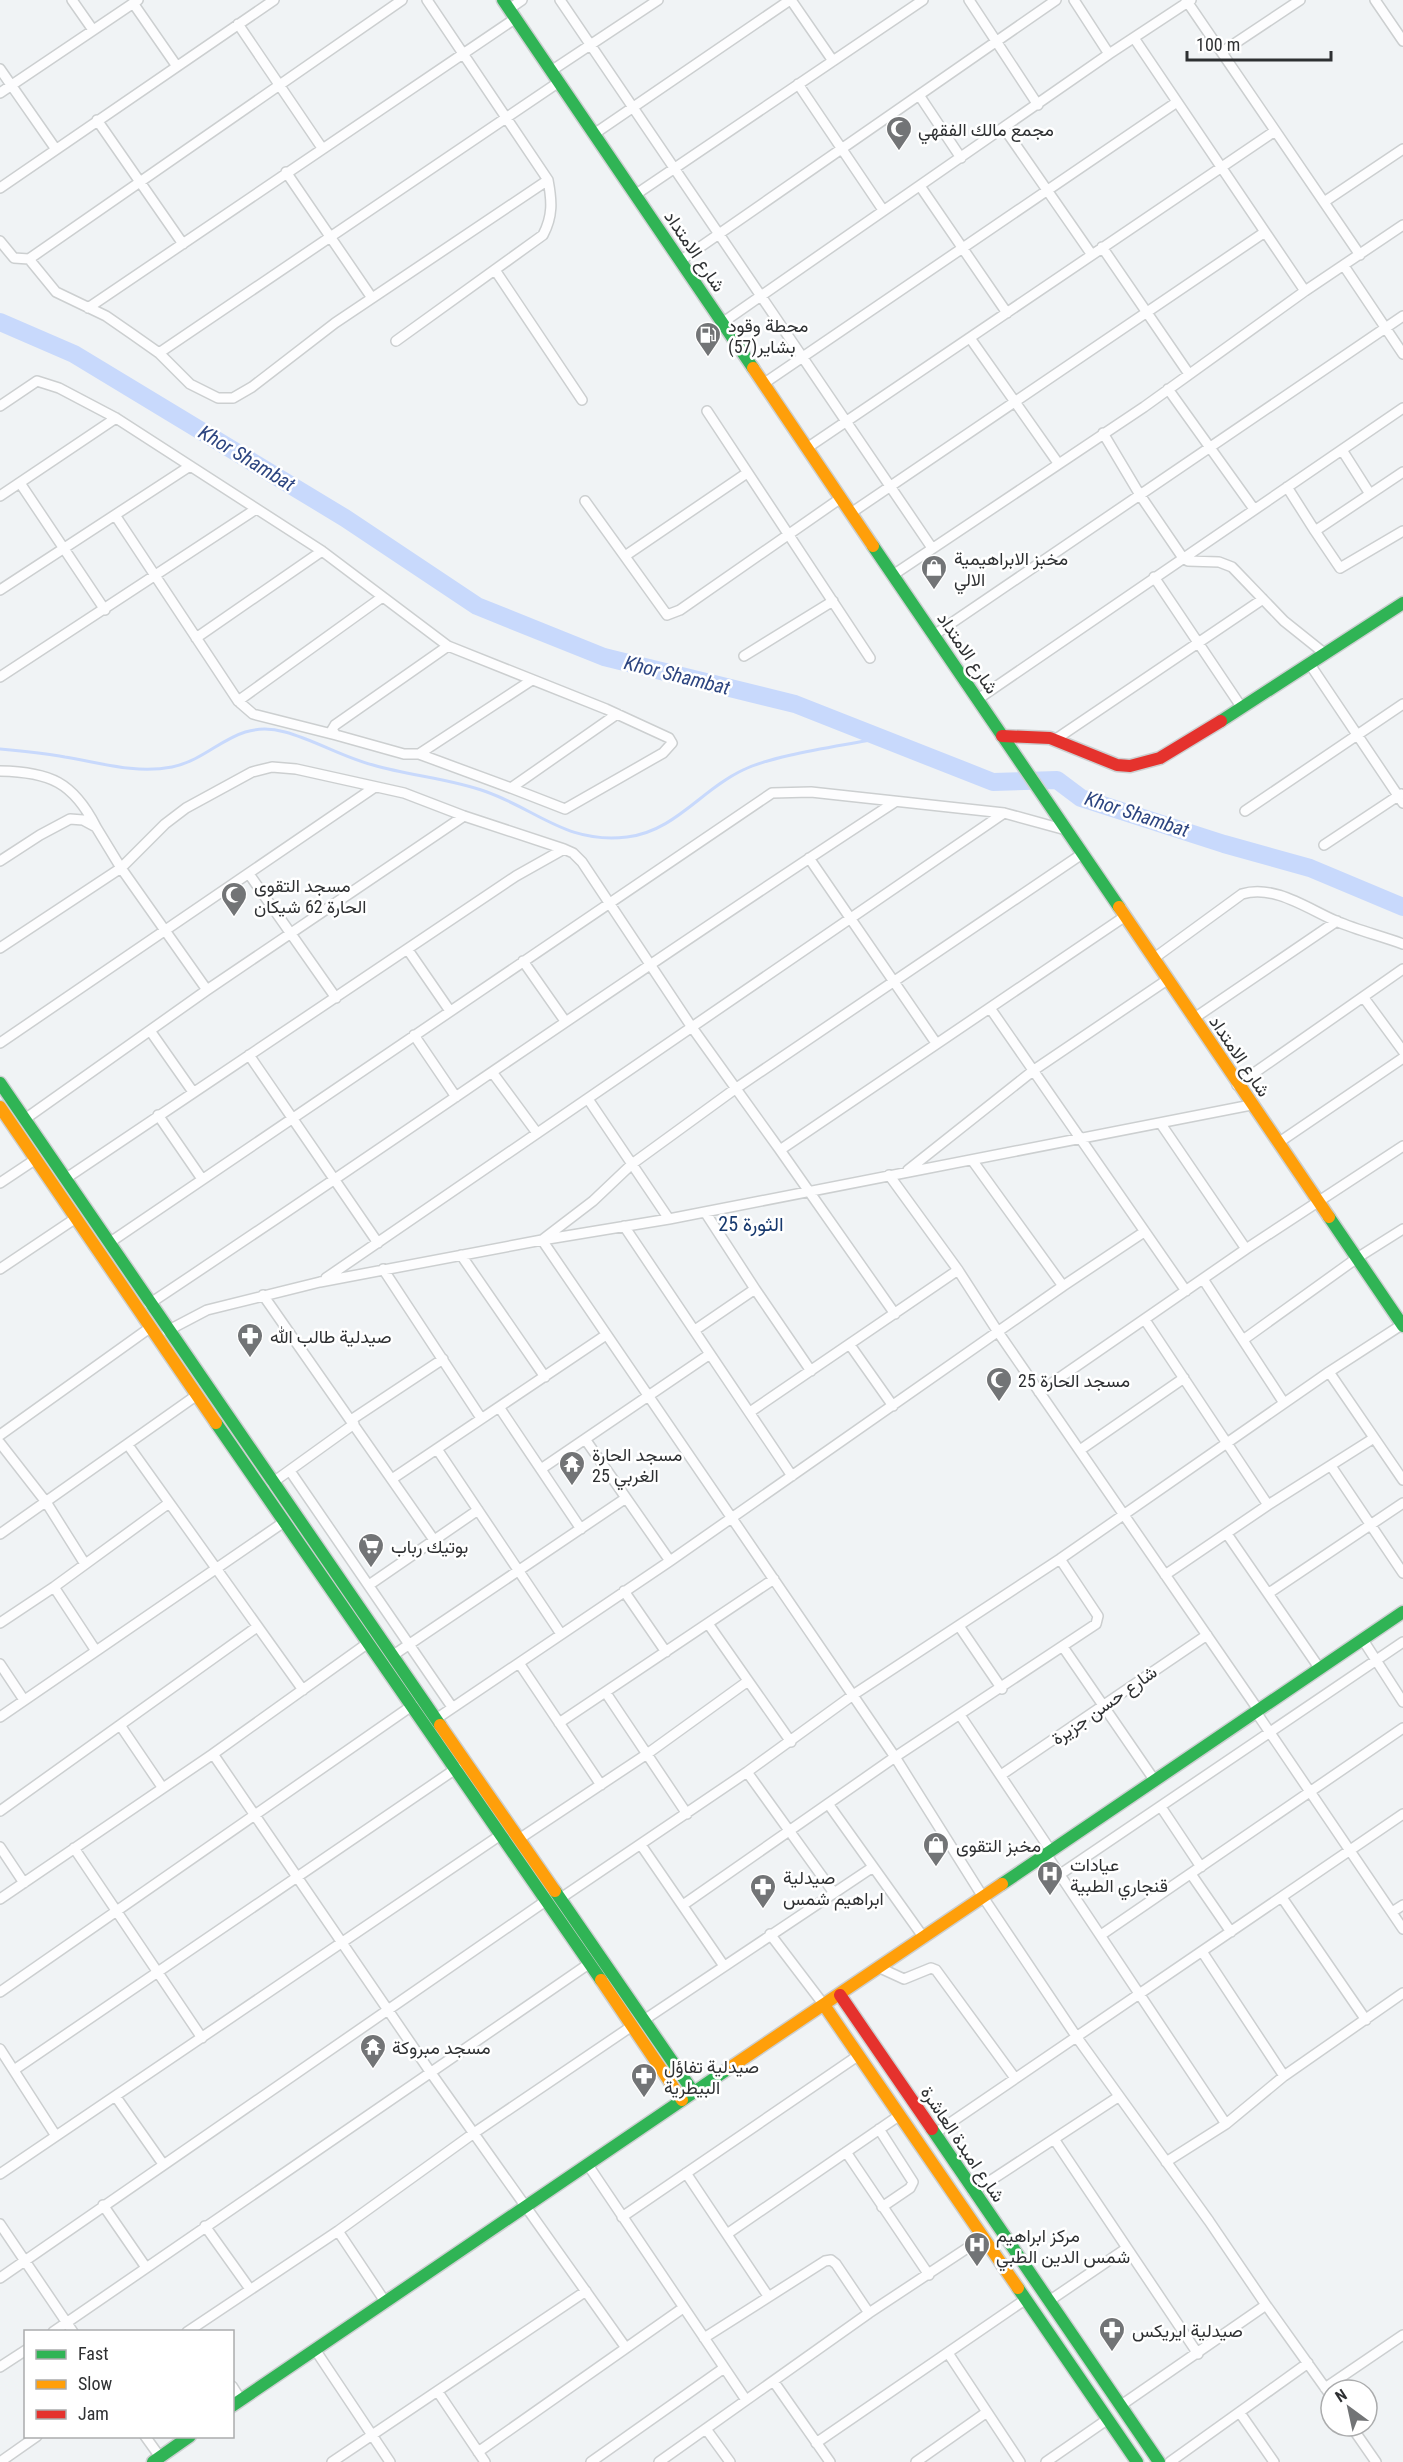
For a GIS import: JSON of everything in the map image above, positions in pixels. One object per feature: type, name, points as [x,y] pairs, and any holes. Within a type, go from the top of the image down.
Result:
[{"type":"main road","name":"شارع الامتداد","points":[[509,9],[1237,1085],[1403,1325]]},
{"type":"main road","points":[[1005,741],[1056,739],[1114,765],[1133,767],[1147,765],[1242,708],[1403,603]]},
{"type":"main road","points":[[0,1083],[167,1331],[694,2093]]},
{"type":"main road","points":[[0,1107],[284,1522],[457,1768],[682,2100]]},
{"type":"main road","points":[[237,2403],[1403,1612]]},
{"type":"main road","name":"شارع امبدة العاشرة","points":[[840,1995],[1159,2462]]},
{"type":"main road","name":"شارع امبدة العاشرة","points":[[824,2005],[1137,2462]]},
{"type":"main road","points":[[842,2031],[857,2021]]},
{"type":"main road","points":[[157,2460],[187,2438]]},
{"type":"street","points":[[72,0],[93,30]]},
{"type":"street","points":[[0,188],[55,148],[274,0]]},
{"type":"street","points":[[0,241],[14,258],[29,259],[402,0]]},
{"type":"street","points":[[396,341],[543,235],[550,220],[551,211],[548,180],[427,0]]},
{"type":"street","points":[[88,308],[463,53],[509,9],[522,0]]},
{"type":"street","points":[[560,0],[932,548]]},
{"type":"street","points":[[551,71],[658,0]]},
{"type":"street","points":[[594,134],[790,0],[833,61]]},
{"type":"street","points":[[635,195],[923,0]]},
{"type":"street","points":[[969,0],[1038,105]]},
{"type":"street","points":[[680,261],[1056,0]]},
{"type":"street","points":[[1074,0],[1109,54]]},
{"type":"street","points":[[1222,52],[1300,0]]},
{"type":"street","points":[[1375,0],[1403,41]]},
{"type":"street","points":[[722,323],[1188,1],[1360,255]]},
{"type":"street","points":[[0,93],[136,2],[176,65]]},
{"type":"street","points":[[238,24],[322,148]]},
{"type":"street","points":[[1134,38],[1305,291]]},
{"type":"street","points":[[0,69],[55,148]]},
{"type":"street","points":[[159,353],[559,82]]},
{"type":"street","points":[[798,84],[883,210]]},
{"type":"street","points":[[919,95],[961,158]]},
{"type":"street","points":[[763,384],[1177,102]]},
{"type":"street","points":[[97,120],[183,244]]},
{"type":"street","points":[[1004,128],[1092,255]]},
{"type":"street","points":[[807,448],[1275,131]]},
{"type":"street","points":[[1324,202],[1403,149]]},
{"type":"street","points":[[286,172],[372,298]]},
{"type":"street","points":[[29,259],[56,292],[106,316],[159,353],[178,375],[199,391],[218,398],[233,398],[243,394],[308,342],[548,180]]},
{"type":"street","points":[[920,186],[1007,313]]},
{"type":"street","points":[[893,575],[1168,389],[1305,291],[1403,225]]},
{"type":"street","points":[[851,513],[1265,232]]},
{"type":"street","points":[[1102,248],[1189,374]]},
{"type":"street","points":[[1344,266],[1403,354]]},
{"type":"street","points":[[495,270],[582,400]]},
{"type":"street","points":[[934,635],[1403,316]]},
{"type":"street","points":[[970,338],[1058,463]]},
{"type":"street","points":[[0,406],[37,381],[59,388],[116,418],[321,551],[448,646],[617,714],[669,738],[672,743],[670,748],[565,809],[419,754],[404,754],[253,714],[238,701],[115,515]]},
{"type":"street","points":[[1168,389],[1254,509]]},
{"type":"street","points":[[978,699],[1403,408]]},
{"type":"street","points":[[707,411],[870,658]]},
{"type":"street","points":[[0,496],[116,418]]},
{"type":"street","points":[[1103,433],[1140,495],[1183,558],[1188,561],[1220,562],[1232,567],[1284,621],[1324,653]]},
{"type":"street","points":[[1342,450],[1370,494]]},
{"type":"street","points":[[0,590],[190,466]]},
{"type":"street","points":[[625,556],[747,472]]},
{"type":"street","points":[[1315,531],[1403,472]]},
{"type":"street","points":[[20,483],[105,610]]},
{"type":"street","points":[[1287,487],[1340,568],[1403,531]]},
{"type":"street","points":[[585,501],[667,615],[674,614],[841,498]]},
{"type":"street","points":[[0,677],[256,509]]},
{"type":"street","points":[[196,638],[321,551]]},
{"type":"street","points":[[1154,577],[1242,708]]},
{"type":"street","points":[[238,701],[381,598]]},
{"type":"street","points":[[1056,739],[1263,599]]},
{"type":"street","points":[[744,656],[833,601]]},
{"type":"street","points":[[336,735],[332,730],[335,725],[448,646]]},
{"type":"street","points":[[1309,663],[1401,798],[1324,845]]},
{"type":"street","points":[[419,754],[532,680]]},
{"type":"street","points":[[1245,812],[1403,704]]},
{"type":"street","points":[[511,788],[617,714]]},
{"type":"street","points":[[0,948],[121,868],[165,824],[186,808],[252,772],[272,767],[296,769],[404,793],[464,816],[564,849],[573,853],[582,862],[735,1089],[895,1314]]},
{"type":"street","points":[[0,771],[21,771],[52,777],[71,791],[87,809],[121,868],[207,990]]},
{"type":"street","points":[[0,1042],[375,787]]},
{"type":"street","points":[[109,1243],[608,902],[771,794],[811,792],[1004,813],[1065,829]]},
{"type":"street","points":[[149,1304],[335,1180],[565,1021],[895,802]]},
{"type":"street","points":[[320,1281],[692,1026],[852,920],[1004,813]]},
{"type":"street","points":[[25,1119],[151,1032],[207,990],[292,935],[464,816]]},
{"type":"street","points":[[0,861],[39,835],[70,819],[83,820],[96,827]]},
{"type":"street","points":[[65,1179],[524,870],[564,849]]},
{"type":"street","points":[[542,1240],[593,1201],[632,1164],[735,1089],[1082,854]]},
{"type":"street","points":[[809,858],[936,1043]]},
{"type":"street","points":[[249,874],[336,998]]},
{"type":"street","points":[[1153,958],[1242,894],[1251,892],[1278,896],[1336,921],[1403,944]]},
{"type":"street","points":[[780,1150],[1124,916]]},
{"type":"street","points":[[1193,1019],[1336,921]]},
{"type":"street","points":[[408,950],[450,1011]]},
{"type":"street","points":[[523,961],[565,1021]]},
{"type":"street","points":[[1237,1085],[1403,969]]},
{"type":"street","points":[[906,1171],[1034,1070],[1167,980]]},
{"type":"street","points":[[1364,998],[1403,1051]]},
{"type":"street","points":[[990,1008],[1186,1291]]},
{"type":"street","points":[[151,1032],[193,1092]]},
{"type":"street","points":[[414,1035],[456,1097]]},
{"type":"street","points":[[249,1055],[378,1243]]},
{"type":"street","points":[[1278,1143],[1403,1058]]},
{"type":"street","points":[[492,1072],[537,1133]]},
{"type":"street","points":[[588,1099],[669,1220]]},
{"type":"street","points":[[167,1331],[207,1310],[320,1281],[542,1240],[669,1220],[906,1171],[1251,1105]]},
{"type":"street","points":[[158,1115],[202,1179]]},
{"type":"street","points":[[1161,1124],[1246,1249]]},
{"type":"street","points":[[1040,1392],[1246,1249],[1403,1146]]},
{"type":"street","points":[[0,1183],[36,1159]]},
{"type":"street","points":[[972,1160],[1063,1286]]},
{"type":"street","points":[[889,1175],[958,1270],[998,1332],[1207,1635],[1270,1733],[1403,1929]]},
{"type":"street","points":[[705,1212],[811,1371]]},
{"type":"street","points":[[0,1269],[76,1218]]},
{"type":"street","points":[[624,1226],[792,1476]]},
{"type":"street","points":[[1243,1340],[1357,1258],[1403,1229]]},
{"type":"street","points":[[436,1719],[732,1519],[1063,1286],[1144,1232]]},
{"type":"street","points":[[542,1240],[895,1756],[983,1897],[1078,2039],[1319,2379]]},
{"type":"street","points":[[461,1255],[544,1377]]},
{"type":"street","points":[[383,1269],[481,1418]]},
{"type":"street","points":[[750,1412],[958,1270]]},
{"type":"street","points":[[1203,1279],[1284,1403]]},
{"type":"street","points":[[695,1330],[755,1289]]},
{"type":"street","points":[[264,1295],[434,1540]]},
{"type":"street","points":[[1145,1320],[1268,1505]]},
{"type":"street","points":[[561,1898],[791,1742],[853,1695],[1060,1559],[1226,1442],[1403,1325]]},
{"type":"street","points":[[0,1436],[151,1327]]},
{"type":"street","points":[[392,1479],[606,1335]]},
{"type":"street","points":[[850,1345],[892,1406]]},
{"type":"street","points":[[541,1469],[710,1354]]},
{"type":"street","points":[[272,1483],[291,1471],[352,1422],[442,1359]]},
{"type":"street","points":[[1329,1372],[1403,1480]]},
{"type":"street","points":[[1080,1450],[1184,1378]]},
{"type":"street","points":[[0,1534],[197,1395]]},
{"type":"street","points":[[499,1407],[581,1529]]},
{"type":"street","points":[[1165,1575],[1268,1505],[1374,1438]]},
{"type":"street","points":[[585,1439],[670,1561]]},
{"type":"street","points":[[0,1443],[46,1502],[86,1564]]},
{"type":"street","points":[[128,1445],[303,1690]]},
{"type":"street","points":[[437,1449],[561,1634]]},
{"type":"street","points":[[1331,1466],[1403,1574]]},
{"type":"street","points":[[291,1471],[452,1707]]},
{"type":"street","points":[[392,1656],[626,1498]]},
{"type":"street","points":[[0,1623],[170,1503]]},
{"type":"street","points":[[1269,1593],[1403,1503]]},
{"type":"street","points":[[369,1585],[478,1510]]},
{"type":"street","points":[[0,1717],[284,1522]]},
{"type":"street","points":[[1227,1534],[1320,1669]]},
{"type":"street","points":[[683,1905],[829,1805],[895,1756],[1002,1689],[1099,1620],[1060,1559]]},
{"type":"street","points":[[559,1723],[774,1579]]},
{"type":"street","points":[[54,1587],[96,1652]]},
{"type":"street","points":[[624,1591],[666,1652]]},
{"type":"street","points":[[709,1624],[791,1742]]},
{"type":"street","points":[[959,1626],[1002,1689]]},
{"type":"street","points":[[0,1811],[257,1627]]},
{"type":"street","name":"شارع حسن جزيرة","points":[[1001,1775],[1207,1635]]},
{"type":"street","points":[[1362,1640],[1403,1702]]},
{"type":"street","points":[[1059,1875],[1403,1642]]},
{"type":"street","points":[[0,1899],[213,1754],[368,1643]]},
{"type":"street","points":[[1063,1647],[1155,1781]]},
{"type":"street","points":[[519,1663],[601,1785]]},
{"type":"street","points":[[0,1664],[24,1701]]},
{"type":"street","points":[[519,1839],[647,1754],[748,1681]]},
{"type":"street","points":[[606,1693],[687,1814]]},
{"type":"street","points":[[0,1992],[413,1705]]},
{"type":"street","points":[[960,1715],[1001,1775],[1059,1875],[1142,1995],[1226,2124]]},
{"type":"street","points":[[120,1725],[162,1787]]},
{"type":"street","points":[[1101,1935],[1403,1728]]},
{"type":"street","points":[[213,1754],[344,1942],[431,2073],[626,2348]]},
{"type":"street","points":[[14,2070],[457,1768]]},
{"type":"street","points":[[747,1772],[834,1893]]},
{"type":"street","points":[[829,1805],[924,1938]]},
{"type":"street","points":[[1161,1807],[1201,1867]]},
{"type":"street","points":[[934,2134],[1014,2078],[1078,2039],[1403,1814]]},
{"type":"street","points":[[0,2174],[502,1834]]},
{"type":"street","points":[[641,1845],[724,1966]]},
{"type":"street","points":[[0,1847],[24,1882]]},
{"type":"street","points":[[74,1848],[202,2038]]},
{"type":"street","points":[[644,2020],[873,1867]]},
{"type":"street","points":[[1191,1874],[1231,1932]]},
{"type":"street","points":[[1283,1899],[1366,2020]]},
{"type":"street","points":[[0,2278],[163,2164],[390,2012],[547,1900]]},
{"type":"street","points":[[1392,1912],[1403,1905]]},
{"type":"street","points":[[770,1934],[824,2005]]},
{"type":"street","points":[[1203,1953],[1284,2076]]},
{"type":"street","points":[[55,2330],[590,1964]]},
{"type":"street","points":[[880,1968],[904,1979],[931,1968],[936,1970],[1014,2078]]},
{"type":"street","points":[[1166,2162],[1226,2124],[1284,2076],[1403,1993]]},
{"type":"street","points":[[193,2330],[338,2231],[474,2133],[632,2026]]},
{"type":"street","points":[[0,2049],[56,2136]]},
{"type":"street","points":[[622,2217],[859,2055]]},
{"type":"street","points":[[116,2097],[163,2164]]},
{"type":"street","points":[[973,2192],[1118,2097]]},
{"type":"street","points":[[727,2234],[900,2115]]},
{"type":"street","points":[[879,2129],[914,2182],[910,2188],[882,2207]]},
{"type":"street","points":[[1054,2139],[1198,2354]]},
{"type":"street","points":[[846,2152],[928,2275]]},
{"type":"street","points":[[588,2165],[746,2400]]},
{"type":"street","points":[[686,2173],[768,2296]]},
{"type":"street","points":[[104,2205],[145,2266]]},
{"type":"street","points":[[0,2224],[72,2330]]},
{"type":"street","points":[[205,2226],[250,2289]]},
{"type":"street","points":[[338,2231],[386,2303]]},
{"type":"street","points":[[659,2462],[869,2313],[984,2237]]},
{"type":"street","points":[[1049,2301],[1127,2248]]},
{"type":"street","points":[[704,2338],[768,2296],[825,2261],[831,2260],[869,2313]]},
{"type":"street","points":[[332,2462],[586,2291]]},
{"type":"street","points":[[816,2443],[1026,2299]]},
{"type":"street","points":[[1120,2406],[1266,2305]]},
{"type":"street","points":[[478,2452],[683,2308]]},
{"type":"street","points":[[1340,2378],[1403,2335]]},
{"type":"street","points":[[0,2367],[24,2351]]},
{"type":"street","points":[[316,2351],[390,2462]]},
{"type":"street","points":[[948,2354],[1020,2462]]},
{"type":"street","points":[[1170,2462],[1308,2363]]},
{"type":"street","points":[[591,2462],[724,2368]]},
{"type":"street","points":[[774,2382],[830,2462]]},
{"type":"street","points":[[438,2392],[485,2462]]},
{"type":"street","points":[[916,2462],[987,2412]]},
{"type":"street","points":[[1240,2413],[1274,2462]]},
{"type":"street","points":[[1046,2462],[1108,2419]]},
{"type":"street","points":[[706,2429],[730,2462]]},
{"type":"street","points":[[0,2462],[34,2438]]},
{"type":"street","points":[[146,2438],[157,2460]]},
{"type":"street","points":[[1359,2438],[1376,2462]]},
{"type":"waterway","name":"Khor Shambat","points":[[0,322],[74,354],[345,518],[477,606],[604,657],[795,704],[993,782],[1057,780],[1081,798],[1224,844],[1310,868],[1403,907]]},
{"type":"waterway","points":[[0,749],[49,754],[118,767],[158,769],[187,762],[238,735],[252,730],[267,729],[296,735],[350,758],[373,765],[473,787],[570,831],[606,838],[627,837],[659,827],[674,819],[728,778],[757,764],[880,738]]},
{"type":"traffic: fast","points":[[503,0],[753,368]]},
{"type":"traffic: fast","points":[[873,546],[1119,907]]},
{"type":"traffic: fast","points":[[1221,721],[1403,603]]},
{"type":"traffic: fast","points":[[0,1083],[440,1725]]},
{"type":"traffic: fast","points":[[1329,1217],[1403,1326]]},
{"type":"traffic: fast","points":[[216,1423],[601,1980]]},
{"type":"traffic: fast","points":[[1002,1884],[1403,1612]]},
{"type":"traffic: fast","points":[[555,1891],[694,2093]]},
{"type":"traffic: fast","points":[[234,2405],[728,2069]]},
{"type":"traffic: fast","points":[[932,2129],[1159,2462]]},
{"type":"traffic: fast","points":[[1018,2288],[1137,2462]]},
{"type":"traffic: fast","points":[[153,2462],[187,2438]]},
{"type":"traffic: slow","points":[[753,368],[873,546]]},
{"type":"traffic: slow","points":[[1119,907],[1329,1217]]},
{"type":"traffic: slow","points":[[0,1107],[216,1423]]},
{"type":"traffic: slow","points":[[440,1725],[555,1891]]},
{"type":"traffic: slow","points":[[728,2069],[1002,1884]]},
{"type":"traffic: slow","points":[[601,1980],[682,2100]]},
{"type":"traffic: slow","points":[[824,2005],[1018,2288]]},
{"type":"traffic: jam","points":[[1002,736],[1050,738],[1117,765],[1130,766],[1160,758],[1221,721]]},
{"type":"traffic: jam","points":[[840,1995],[932,2129]]},
{"type":"place","name":"مجمع مالك الفقهي","points":[[899,152]]},
{"type":"place","name":"محطة وقود بشاير(57)","points":[[708,358]]},
{"type":"place","name":"مخبز الابراهيمية الالي","points":[[934,591]]},
{"type":"place","name":"مسجد التقوى الحارة 62 شيكان","points":[[234,918]]},
{"type":"place","name":"صيدلية طالب الله","points":[[250,1359]]},
{"type":"place","name":"مسجد الحارة 25","points":[[999,1403]]},
{"type":"place","name":"مسجد الحارة 25 الغربي","points":[[572,1487]]},
{"type":"place","name":"بوتيك رباب","points":[[371,1569]]},
{"type":"place","name":"مخبز التقوى","points":[[936,1868]]},
{"type":"place","name":"عيادات قنجاري الطبية","points":[[1050,1897]]},
{"type":"place","name":"صيدلية ابراهيم شمس","points":[[763,1910]]},
{"type":"place","name":"مسجد مبروكة","points":[[373,2070]]},
{"type":"place","name":"صيدلية تفاؤل البيطرية","points":[[644,2099]]},
{"type":"place","name":"مركز ابراهيم شمس الدين الطبي","points":[[977,2268]]},
{"type":"place","name":"صيدلية ايريكس","points":[[1112,2353]]},
{"type":"district","name":"الثورة 25","points":[[751,1224]]}]
